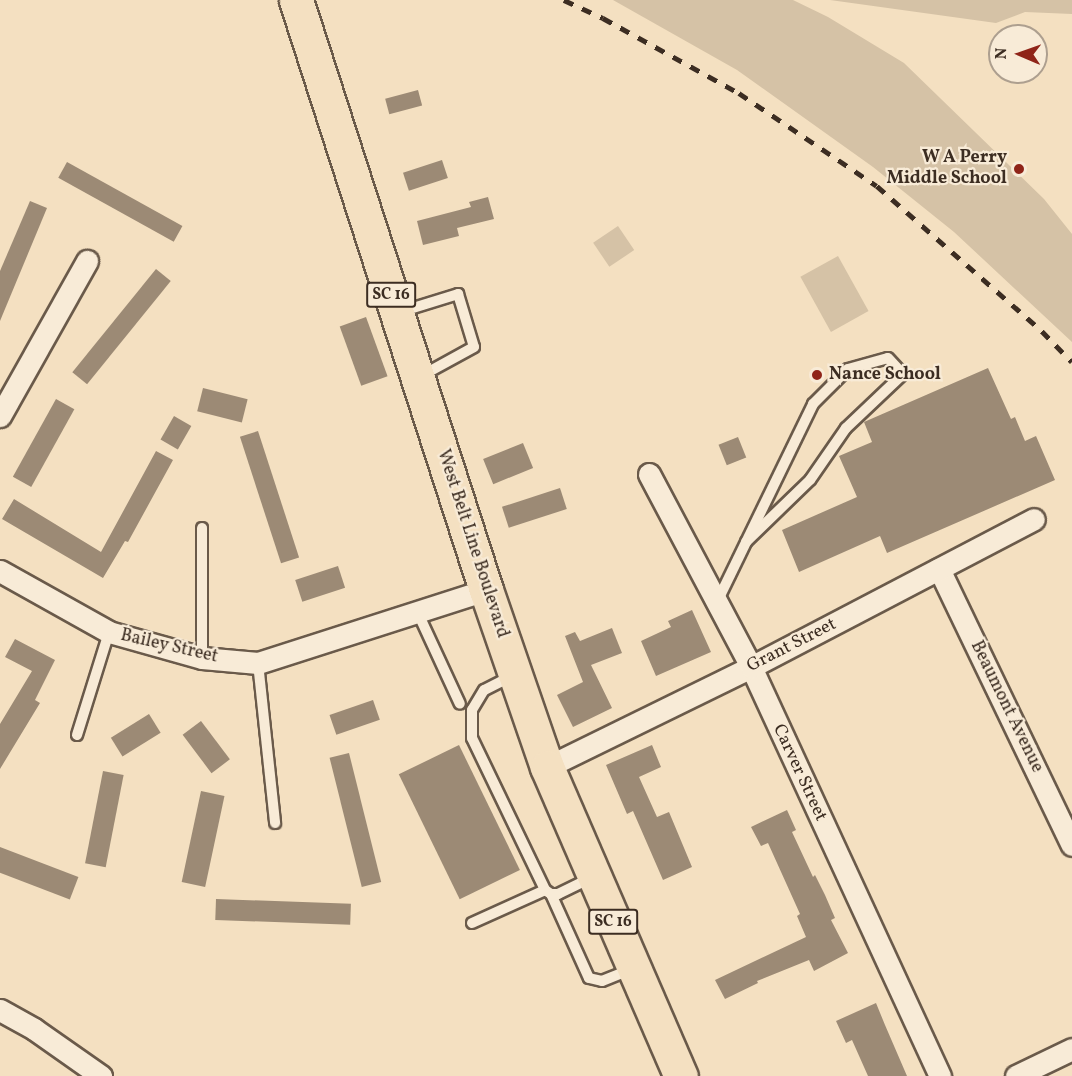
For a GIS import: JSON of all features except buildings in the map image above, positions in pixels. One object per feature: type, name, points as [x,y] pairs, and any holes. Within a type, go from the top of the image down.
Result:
[{"type":"main road","name":"West Belt Line Boulevard","points":[[296,0],[486,590],[547,767],[681,1076]]},
{"type":"street","points":[[0,416],[87,261]]},
{"type":"street","name":"Carver Street","points":[[649,474],[751,668],[940,1076]]},
{"type":"street","name":"Grant Street","points":[[547,767],[751,668],[1034,519]]},
{"type":"street","name":"Beaumont Avenue","points":[[939,569],[1072,845]]},
{"type":"street","name":"Bailey Street","points":[[0,571],[109,632],[202,658],[258,663],[486,590]]},
{"type":"street","points":[[0,1010],[34,1029],[101,1076]]},
{"type":"street","points":[[1016,1076],[1072,1049]]},
{"type":"lane","points":[[397,313],[458,294],[474,347],[418,377]]},
{"type":"lane","points":[[717,602],[746,542],[813,404],[848,369],[888,358],[903,374],[846,428],[810,480],[746,542]]},
{"type":"lane","points":[[202,528],[202,658]]},
{"type":"lane","points":[[417,611],[460,704]]},
{"type":"lane","points":[[77,735],[109,632]]},
{"type":"lane","points":[[258,663],[275,824]]},
{"type":"lane","points":[[515,675],[483,690],[472,710],[472,738],[589,978],[602,981],[633,968]]},
{"type":"lane","points":[[472,923],[548,892],[558,894],[594,877]]},
{"type":"shaded area","points":[[613,0],[793,0],[828,17],[904,63],[1044,199],[1072,234],[1072,342],[954,232],[873,167],[737,70]]},
{"type":"shaded area","points":[[830,0],[1072,0],[1072,14],[1025,12],[996,23]]},
{"type":"shaded area","points":[[618,226],[634,250],[609,267],[593,243]]},
{"type":"shaded area","points":[[838,256],[869,311],[831,332],[800,277]]},
{"type":"railway","points":[[564,0],[603,18],[739,93],[877,186],[1042,331],[1072,362]]},
{"type":"place","name":"W A Perry Middle School","points":[[1019,169]]},
{"type":"place","name":"Nance School","points":[[817,375]]}]
